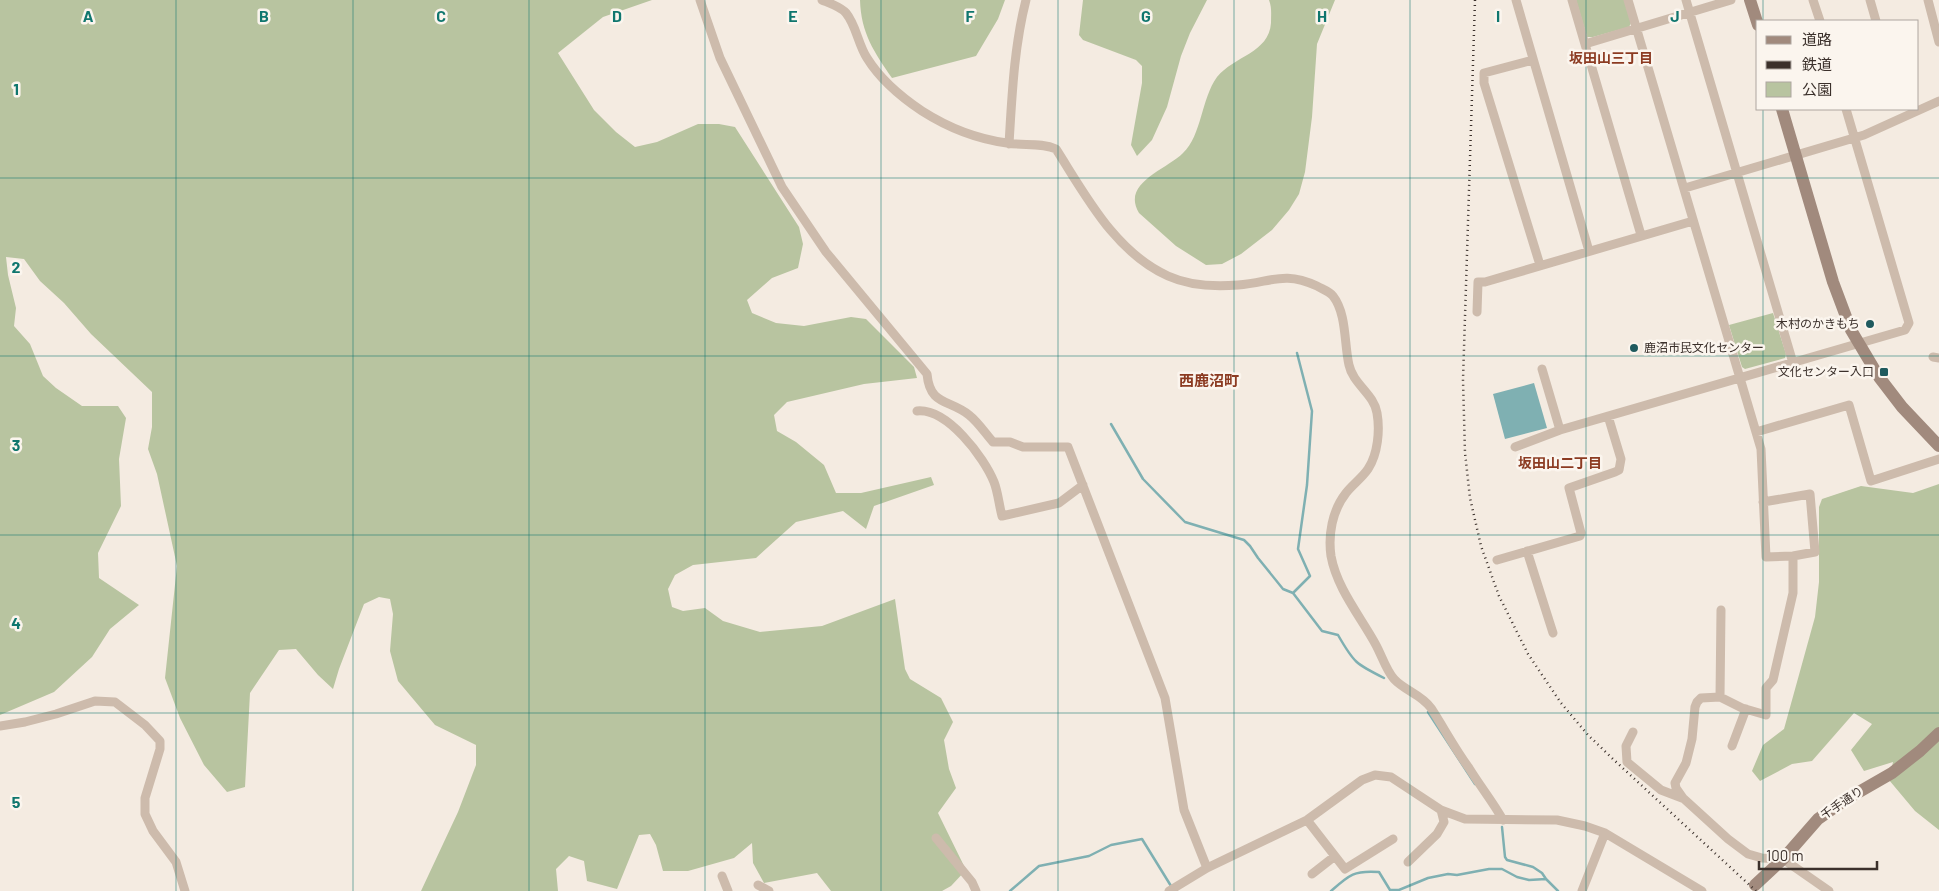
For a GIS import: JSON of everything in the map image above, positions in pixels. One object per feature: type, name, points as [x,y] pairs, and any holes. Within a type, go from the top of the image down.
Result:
[{"type":"street","points":[[700,0],[720,58],[782,187],[826,252],[927,374],[929,388],[937,398],[970,416],[993,442],[1010,442],[1023,447],[1068,447],[1165,698],[1184,810],[1207,868]]},
{"type":"street","points":[[822,0],[845,12],[866,57],[876,71],[901,96],[922,111],[954,128],[986,139],[1009,144],[1048,146],[1056,150],[1086,198],[1104,222],[1138,256],[1167,276],[1191,284],[1211,286],[1240,285],[1271,278],[1289,278],[1314,285],[1330,293],[1340,309],[1351,376],[1374,403],[1377,413],[1378,436],[1368,469],[1344,495],[1335,511],[1331,526],[1332,557],[1340,583],[1351,605],[1377,646],[1392,678],[1420,696],[1430,708],[1443,731],[1503,820]]},
{"type":"street","points":[[1009,144],[1013,71],[1020,24],[1026,0]]},
{"type":"street","points":[[1516,0],[1589,251]]},
{"type":"street","points":[[1572,0],[1641,235]]},
{"type":"street","points":[[1628,0],[1761,449],[1763,502],[1766,557],[1793,556],[1815,552],[1810,494],[1763,502]]},
{"type":"street","points":[[1686,0],[1793,363]]},
{"type":"street","points":[[1585,44],[1732,0]]},
{"type":"street","points":[[1750,0],[1756,20]]},
{"type":"street","points":[[1814,0],[1820,20]]},
{"type":"street","points":[[1870,0],[1876,20]]},
{"type":"street","points":[[1928,0],[1939,42]]},
{"type":"street","points":[[1533,60],[1484,73],[1484,83],[1540,265]]},
{"type":"street","points":[[1919,107],[1939,101]]},
{"type":"street","points":[[1782,110],[1839,300],[1858,343],[1878,377],[1902,407],[1939,446]]},
{"type":"street","points":[[1515,446],[1560,430],[1905,330],[1909,323],[1846,110]]},
{"type":"street","points":[[1685,188],[1854,138],[1902,112]]},
{"type":"street","points":[[1477,312],[1478,282],[1484,282],[1693,221]]},
{"type":"street","points":[[1542,369],[1560,430]]},
{"type":"street","points":[[1756,432],[1849,404],[1871,481],[1939,459]]},
{"type":"street","points":[[917,411],[937,415],[953,427],[980,457],[994,483],[1002,516],[1060,503],[1083,485]]},
{"type":"street","points":[[1497,560],[1580,536],[1581,533],[1569,488],[1619,470],[1621,459],[1608,416]]},
{"type":"street","points":[[1527,551],[1553,633]]},
{"type":"street","points":[[1793,556],[1794,593],[1773,680],[1766,688],[1766,715],[1746,709],[1720,697],[1701,698],[1695,708],[1692,739],[1686,763],[1675,783],[1678,792],[1685,799],[1728,839],[1748,854],[1762,858],[1783,859],[1829,891]]},
{"type":"street","points":[[1720,697],[1721,610]]},
{"type":"street","points":[[0,726],[40,718],[95,701],[115,702],[146,725],[160,741],[160,750],[146,798],[146,814],[153,831],[176,862],[185,891]]},
{"type":"street","points":[[1732,746],[1746,709]]},
{"type":"street","points":[[1634,732],[1626,746],[1627,762],[1661,790],[1685,799]]},
{"type":"street","name":"千手通り","points":[[1755,885],[1783,859],[1818,820],[1844,800],[1892,772],[1920,751],[1939,733]]},
{"type":"street","points":[[1169,891],[1207,868],[1307,820],[1362,780],[1375,775],[1391,777],[1441,810],[1465,820],[1557,820],[1585,826],[1605,833],[1702,891]]},
{"type":"street","points":[[1408,862],[1437,834],[1444,822],[1441,810]]},
{"type":"street","points":[[1307,820],[1345,869],[1393,839]]},
{"type":"street","points":[[1582,891],[1605,833]]},
{"type":"street","points":[[936,838],[972,882],[976,891]]},
{"type":"street","points":[[1312,874],[1335,856]]},
{"type":"street","points":[[722,876],[728,891]]},
{"type":"street","points":[[758,885],[768,891]]},
{"type":"green space","points":[[0,0],[652,0],[603,17],[558,53],[594,110],[616,132],[635,147],[657,142],[698,124],[719,124],[735,127],[799,227],[803,244],[798,268],[772,278],[747,300],[752,313],[776,323],[804,326],[851,317],[866,319],[914,367],[917,378],[864,384],[787,402],[774,415],[777,431],[796,442],[824,465],[836,493],[861,493],[931,477],[934,485],[874,506],[866,529],[843,511],[796,522],[756,558],[693,565],[675,575],[668,589],[672,607],[683,611],[705,608],[723,621],[760,632],[822,626],[895,599],[905,669],[910,679],[941,698],[953,722],[944,740],[949,769],[956,788],[938,813],[966,870],[951,886],[942,891],[831,891],[817,873],[764,883],[753,863],[752,843],[734,858],[688,871],[663,871],[656,845],[650,834],[639,835],[617,889],[587,881],[584,861],[569,856],[556,869],[558,891],[421,891],[458,812],[476,765],[476,745],[435,725],[398,681],[390,651],[393,614],[390,599],[379,597],[364,604],[333,689],[318,675],[296,649],[279,650],[250,693],[245,787],[227,792],[204,765],[180,718],[165,678],[177,566],[157,474],[148,449],[152,427],[152,392],[91,334],[64,303],[40,281],[24,259],[6,257],[8,275],[16,308],[14,326],[30,344],[43,376],[56,388],[82,406],[118,406],[126,418],[119,459],[121,506],[98,553],[99,578],[139,605],[110,629],[92,657],[54,692],[0,715]]},
{"type":"green space","points":[[860,0],[1005,0],[998,19],[976,56],[892,78],[870,42],[863,22]]},
{"type":"green space","points":[[1083,0],[1207,0],[1190,33],[1181,56],[1167,107],[1152,140],[1137,156],[1131,145],[1142,83],[1142,66],[1136,60],[1083,40],[1079,35]]},
{"type":"green space","points":[[1269,0],[1335,0],[1317,44],[1312,117],[1305,172],[1299,194],[1289,210],[1272,230],[1241,254],[1222,264],[1206,265],[1176,246],[1139,213],[1135,203],[1136,193],[1148,178],[1183,153],[1189,145],[1194,137],[1208,96],[1217,77],[1232,64],[1258,48],[1264,41],[1269,33],[1271,23]]},
{"type":"green space","points":[[1576,0],[1625,0],[1631,23],[1629,27],[1587,37]]},
{"type":"green space","points":[[1773,313],[1786,354],[1785,358],[1745,369],[1742,367],[1729,325]]},
{"type":"green space","points":[[1939,484],[1939,830],[1915,811],[1889,780],[1893,762],[1864,771],[1851,750],[1872,724],[1854,713],[1812,761],[1792,764],[1760,781],[1752,771],[1763,745],[1784,729],[1815,617],[1819,582],[1819,507],[1822,499],[1861,486],[1913,493]]},
{"type":"water","points":[[1534,383],[1547,428],[1505,439],[1493,394]]},
{"type":"waterway","points":[[1293,593],[1310,576],[1298,549],[1307,485],[1312,411],[1297,353]]},
{"type":"waterway","points":[[1111,424],[1143,479],[1185,522],[1244,540],[1283,589],[1293,593],[1322,631],[1338,635],[1356,662],[1384,678]]},
{"type":"waterway","points":[[1428,712],[1475,784]]},
{"type":"waterway","points":[[1502,827],[1505,857],[1507,860],[1533,867],[1542,873],[1558,891]]},
{"type":"waterway","points":[[1010,891],[1039,866],[1089,856],[1111,845],[1142,839],[1171,886]]},
{"type":"waterway","points":[[1331,891],[1348,877],[1363,872],[1379,872],[1390,890],[1399,890],[1428,878],[1489,869],[1502,869],[1517,877],[1529,880],[1546,879]]},
{"type":"railway","points":[[1475,0],[1463,380],[1465,453],[1470,498],[1481,546],[1499,596],[1528,654],[1561,703],[1588,735],[1756,891]]},
{"type":"place","name":"木村のかきもち","points":[[1870,324]]},
{"type":"place","name":"鹿沼市民文化センター","points":[[1634,348]]},
{"type":"place","name":"文化センター入口","points":[[1884,372]]},
{"type":"district","name":"坂田山三丁目","points":[[1611,58]]},
{"type":"district","name":"西鹿沼町","points":[[1209,381]]},
{"type":"district","name":"坂田山二丁目","points":[[1560,463]]}]
